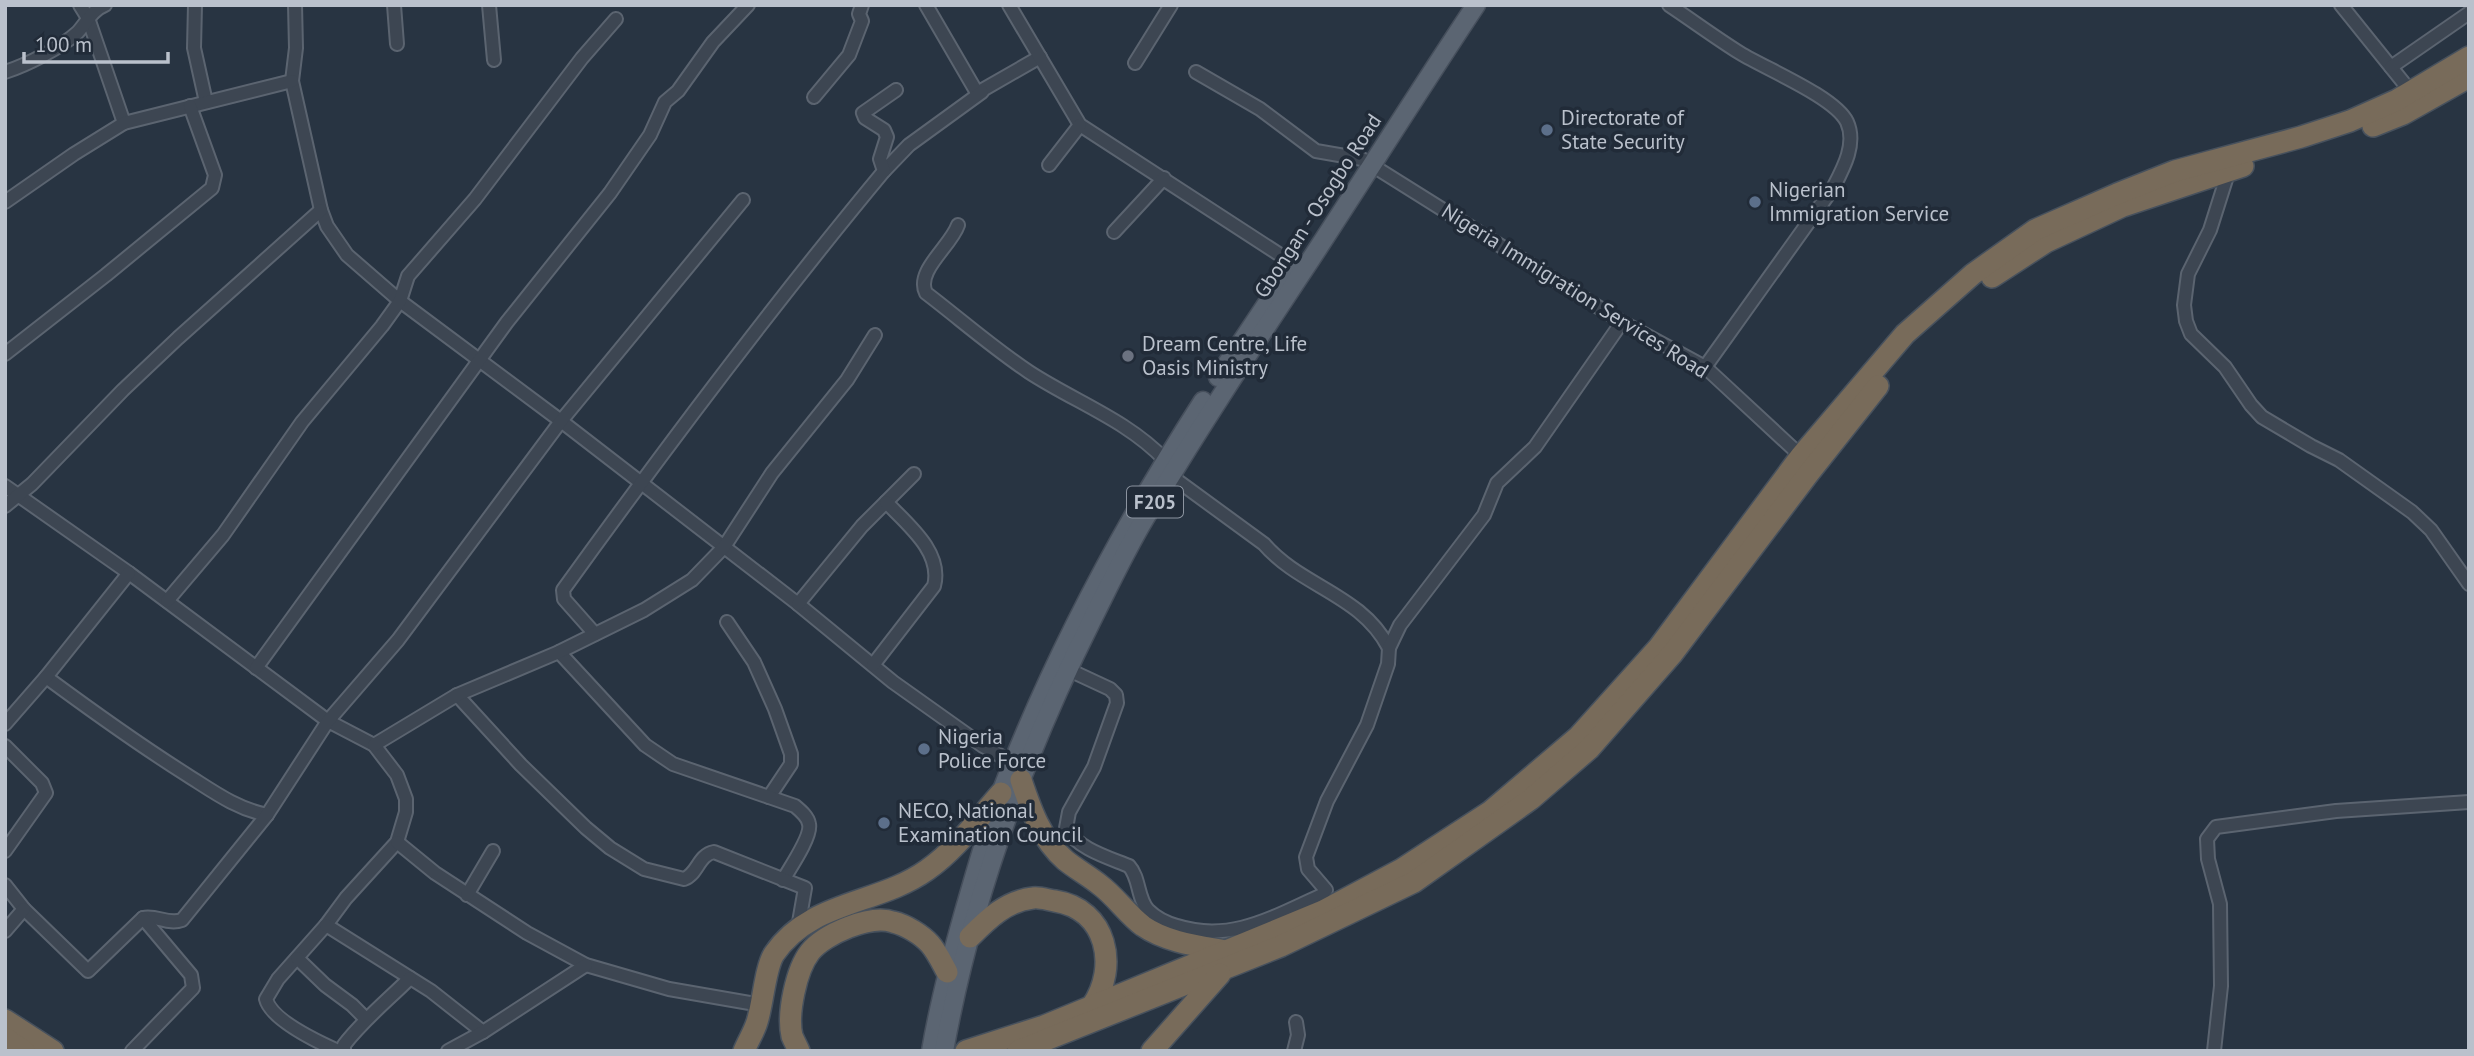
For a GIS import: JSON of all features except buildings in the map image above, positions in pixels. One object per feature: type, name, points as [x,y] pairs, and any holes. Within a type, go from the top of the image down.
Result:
[{"type":"highway","points":[[1033,1049],[1323,912],[1402,869],[1491,811],[1578,737],[1659,647],[1801,456],[1905,334],[1973,274],[2035,230],[2175,171],[2350,121],[2411,92],[2469,57]]},
{"type":"highway","points":[[966,1051],[1044,1026],[1092,1006],[1225,960],[1281,946],[1414,882],[1531,799],[1589,749],[1674,653],[1809,473],[1910,347],[1980,285],[2046,242],[2123,206],[2229,170],[2353,134],[2403,114],[2469,78]]},
{"type":"highway","points":[[1017,771],[1036,821],[1052,847],[1066,860],[1102,886],[1145,927],[1225,960]]},
{"type":"highway","points":[[744,1051],[757,1023],[773,956],[798,928],[849,902],[884,891],[926,871],[958,844],[1001,793]]},
{"type":"highway","points":[[970,937],[994,913],[1011,905],[1034,898],[1068,903],[1084,913],[1097,926],[1104,946],[1105,977],[1102,991],[1092,1006]]},
{"type":"highway","points":[[799,1051],[792,1036],[791,1007],[799,975],[810,951],[839,929],[891,920],[913,931],[930,944],[947,972]]},
{"type":"highway","points":[[1152,1051],[1225,960]]},
{"type":"highway","points":[[5,1020],[53,1051]]},
{"type":"highway","points":[[5,1038],[24,1051]]},
{"type":"main road","name":"Gbongan - Osogbo Road","points":[[931,1051],[947,972],[1001,793],[1017,771],[1168,468],[1212,410],[1367,162],[1461,5]]},
{"type":"main road","name":"Gbongan - Osogbo Road","points":[[944,1051],[970,937],[1017,771],[1058,659],[1105,566],[1294,264],[1476,5]]},
{"type":"street","points":[[79,5],[88,18],[124,122]]},
{"type":"street","points":[[5,72],[62,44],[105,5]]},
{"type":"street","points":[[195,5],[194,48],[206,102]]},
{"type":"street","points":[[295,5],[296,48],[292,81],[321,209],[327,226],[347,255],[400,301],[561,421],[873,665],[1017,771]]},
{"type":"street","points":[[394,5],[397,44]]},
{"type":"street","points":[[494,60],[489,10],[501,5]]},
{"type":"street","points":[[256,668],[507,322],[610,193],[650,135],[665,102],[678,91],[713,42],[748,5]]},
{"type":"street","points":[[814,97],[849,55],[862,21],[859,14],[862,5]]},
{"type":"street","points":[[926,5],[976,91],[982,92]]},
{"type":"street","points":[[1009,5],[1080,125],[1164,177],[1199,203],[1245,230],[1294,264]]},
{"type":"street","points":[[1135,63],[1171,5]]},
{"type":"street","points":[[1669,5],[1741,54],[1822,98],[1844,118],[1850,134],[1847,158],[1833,188],[1705,367]]},
{"type":"street","points":[[2341,5],[2411,92]]},
{"type":"street","points":[[2391,67],[2469,13]]},
{"type":"street","points":[[167,601],[223,535],[302,422],[382,326],[400,301],[408,276],[474,199],[582,58],[616,19]]},
{"type":"street","points":[[595,634],[564,599],[564,590],[640,483],[812,258],[909,145],[982,92],[1040,57]]},
{"type":"street","points":[[1196,72],[1260,109],[1316,150],[1367,162]]},
{"type":"street","points":[[7,195],[124,122],[292,81]]},
{"type":"street","points":[[884,171],[880,159],[887,137],[884,130],[865,118],[863,113],[896,90]]},
{"type":"street","points":[[5,354],[212,188],[215,175],[190,106]]},
{"type":"street","points":[[1049,165],[1080,125]]},
{"type":"street","name":"Nigeria Immigration Services Road","points":[[1367,162],[1622,321],[1705,367],[1801,456]]},
{"type":"street","points":[[2229,170],[2210,230],[2188,274],[2184,304],[2191,334],[2225,367],[2251,405],[2262,416],[2339,460],[2412,512],[2431,530],[2469,584]]},
{"type":"street","points":[[1114,232],[1164,177]]},
{"type":"street","points":[[5,884],[24,909],[88,971],[143,918],[152,916],[175,923],[182,920],[267,816],[328,721],[398,640],[561,421],[743,200]]},
{"type":"street","points":[[5,506],[32,484],[123,390],[178,338],[321,209]]},
{"type":"street","points":[[958,225],[954,237],[923,278],[926,293],[1030,373],[1147,441],[1168,468],[1264,544],[1276,558],[1364,614],[1376,626],[1389,648]]},
{"type":"street","points":[[1067,669],[1110,689],[1116,695],[1117,703],[1094,766],[1069,812],[1066,828],[1070,835],[1083,845],[1129,866],[1148,910],[1164,922],[1206,933],[1237,930],[1260,923],[1322,895],[1325,890],[1308,869],[1306,857],[1327,801],[1367,725],[1388,664],[1389,648],[1400,625],[1484,515],[1497,484],[1535,447],[1622,321]]},
{"type":"street","points":[[374,745],[457,695],[559,652],[644,610],[692,580],[724,547],[772,473],[847,380],[875,335]]},
{"type":"street","points":[[798,604],[836,556],[914,474]]},
{"type":"street","points":[[5,486],[129,573],[328,721],[374,745],[397,775],[406,799],[406,812],[397,842],[346,898],[266,999],[268,1006],[295,1029],[338,1051]]},
{"type":"street","points":[[873,665],[934,586],[937,577],[936,564],[922,542],[886,502]]},
{"type":"street","points":[[5,724],[129,573]]},
{"type":"street","points":[[727,622],[754,662],[791,754],[791,764],[769,797]]},
{"type":"street","points":[[1376,626],[1400,625]]},
{"type":"street","points":[[559,652],[645,745],[659,755],[673,764],[795,806],[809,822],[807,837],[783,880]]},
{"type":"street","points":[[46,677],[134,742],[242,809],[267,816]]},
{"type":"street","points":[[457,695],[521,765],[610,848],[645,869],[688,879],[704,856],[714,852],[805,888],[798,928]]},
{"type":"street","points":[[5,746],[42,783],[46,793],[5,851]]},
{"type":"street","points":[[2214,1051],[2221,986],[2220,904],[2208,859],[2207,839],[2216,827],[2336,811],[2469,802]]},
{"type":"street","points":[[397,842],[467,895],[527,933],[586,965],[669,989],[761,1005]]},
{"type":"street","points":[[467,895],[493,851]]},
{"type":"street","points":[[5,931],[24,909]]},
{"type":"street","points":[[132,1051],[193,988],[191,975],[143,918]]},
{"type":"street","points":[[326,925],[442,999],[483,1032]]},
{"type":"street","points":[[297,958],[366,1019]]},
{"type":"street","points":[[448,1051],[483,1032],[586,965]]},
{"type":"street","points":[[344,1051],[344,1045],[366,1019],[410,978]]},
{"type":"street","points":[[1294,1051],[1298,1035],[1296,1022]]},
{"type":"place","name":"Directorate of State Security","points":[[1547,130]]},
{"type":"place","name":"Nigerian Immigration Service","points":[[1755,202]]},
{"type":"place","name":"Dream Centre, Life Oasis Ministry","points":[[1128,356]]},
{"type":"place","name":"Nigeria Police Force","points":[[924,749]]},
{"type":"place","name":"NECO, National Examination Council","points":[[884,823]]}]
